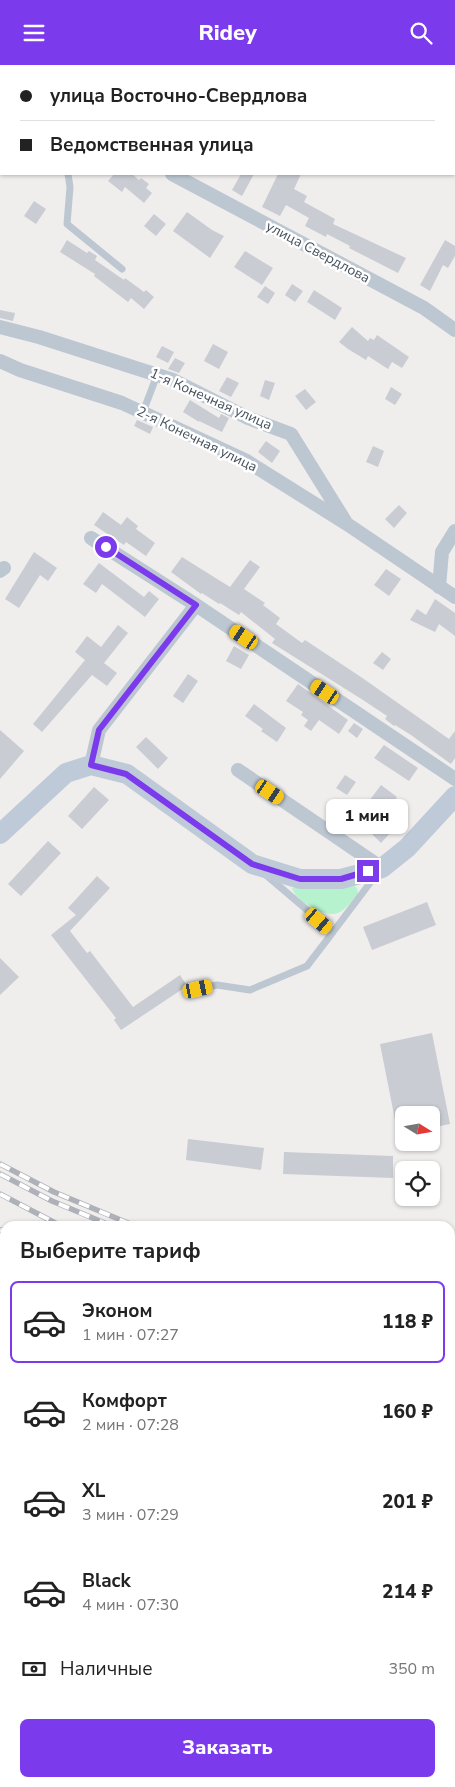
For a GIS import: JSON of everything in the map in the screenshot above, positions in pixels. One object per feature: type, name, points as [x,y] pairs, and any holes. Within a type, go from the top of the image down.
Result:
[{"type":"main road","points":[[0,834],[66,773],[91,765],[126,774],[252,864],[300,879],[341,879],[382,868],[407,848],[454,793]]},
{"type":"street","name":"улица Свердлова","points":[[178,175],[424,308],[455,330]]},
{"type":"street","name":"1-я Конечная улица","points":[[0,327],[39,337],[173,380],[248,418],[291,434],[346,524]]},
{"type":"street","name":"2-я Конечная улица","points":[[0,361],[20,370],[122,403],[245,460],[346,524],[455,597]]},
{"type":"street","points":[[439,587],[442,552],[455,531]]},
{"type":"street","points":[[91,537],[196,605],[454,793]]},
{"type":"street","points":[[91,765],[99,730],[196,605]]},
{"type":"street","points":[[238,770],[382,868]]},
{"type":"lane","points":[[68,175],[70,187],[67,224],[122,269]]},
{"type":"lane","points":[[144,413],[157,375]]},
{"type":"lane","points":[[252,864],[333,932]]},
{"type":"lane","points":[[198,989],[216,985],[250,990],[307,966],[382,868]]},
{"type":"green space","points":[[351,884],[357,888],[358,894],[344,910],[332,914],[319,911],[305,903],[292,888],[332,889]]},
{"type":"building","points":[[113,175],[133,175],[149,184],[146,188],[152,193],[144,203],[125,187],[122,192],[108,181]]},
{"type":"building","points":[[240,175],[253,175],[242,196],[232,190]]},
{"type":"building","points":[[278,175],[301,175],[294,189],[307,196],[304,202],[335,219],[333,224],[406,258],[398,273],[349,248],[350,246],[327,234],[326,237],[305,226],[309,218],[286,205],[280,216],[262,207]]},
{"type":"building","points":[[34,201],[46,209],[36,224],[24,216]]},
{"type":"building","points":[[187,212],[224,236],[210,258],[173,231]]},
{"type":"building","points":[[154,214],[166,224],[156,236],[144,226]]},
{"type":"building","points":[[67,240],[87,253],[89,251],[97,256],[95,260],[144,292],[146,290],[154,297],[144,309],[131,298],[128,302],[94,276],[95,274],[60,252]]},
{"type":"building","points":[[445,240],[455,246],[455,256],[448,268],[443,265],[430,291],[420,285]]},
{"type":"building","points":[[245,251],[273,268],[262,285],[234,267]]},
{"type":"building","points":[[292,284],[303,291],[295,302],[285,295]]},
{"type":"building","points":[[265,286],[275,293],[268,304],[257,297]]},
{"type":"building","points":[[314,290],[342,308],[335,320],[307,302]]},
{"type":"building","points":[[0,310],[15,313],[13,321],[0,318]]},
{"type":"building","points":[[352,327],[368,341],[370,338],[374,340],[377,335],[409,357],[402,368],[392,362],[388,369],[368,356],[366,360],[339,342]]},
{"type":"building","points":[[213,344],[228,352],[219,369],[204,361]]},
{"type":"building","points":[[162,346],[174,352],[168,363],[156,357]]},
{"type":"building","points":[[175,358],[185,363],[179,373],[168,369]]},
{"type":"building","points":[[227,377],[239,383],[231,397],[219,391]]},
{"type":"building","points":[[265,380],[275,383],[269,400],[260,396]]},
{"type":"building","points":[[391,387],[402,394],[395,405],[385,399]]},
{"type":"building","points":[[305,389],[316,402],[306,410],[295,396]]},
{"type":"building","points":[[190,400],[219,418],[221,414],[229,418],[222,432],[199,422],[183,412]]},
{"type":"building","points":[[137,420],[153,427],[150,434],[134,426]]},
{"type":"building","points":[[266,441],[280,451],[272,463],[258,452]]},
{"type":"building","points":[[373,446],[384,451],[378,467],[366,462]]},
{"type":"building","points":[[399,505],[407,513],[394,528],[385,519]]},
{"type":"building","points":[[103,512],[121,525],[127,517],[138,526],[136,529],[155,543],[146,556],[126,542],[124,545],[94,525]]},
{"type":"building","points":[[34,552],[57,568],[48,581],[40,575],[19,608],[5,599]]},
{"type":"building","points":[[182,557],[230,587],[250,560],[260,567],[244,589],[265,603],[263,605],[280,618],[276,624],[302,643],[305,640],[361,677],[449,739],[455,731],[455,758],[451,764],[411,735],[394,726],[385,719],[387,716],[272,643],[275,639],[241,612],[239,615],[201,594],[171,572]]},
{"type":"building","points":[[99,563],[144,597],[149,591],[159,599],[145,617],[102,584],[96,593],[83,584]]},
{"type":"building","points":[[386,569],[401,579],[389,596],[374,585]]},
{"type":"building","points":[[435,599],[455,613],[455,636],[439,624],[435,632],[410,620],[417,609],[426,615]]},
{"type":"building","points":[[118,625],[128,633],[104,663],[117,673],[107,686],[92,675],[42,732],[33,724],[85,660],[75,652],[87,636],[101,647]]},
{"type":"building","points":[[234,646],[249,655],[241,669],[226,661]]},
{"type":"building","points":[[382,652],[391,659],[383,670],[373,663]]},
{"type":"building","points":[[188,674],[198,681],[183,703],[173,696]]},
{"type":"building","points":[[298,684],[348,720],[339,734],[319,720],[311,731],[304,726],[308,720],[301,715],[303,712],[286,701]]},
{"type":"building","points":[[254,704],[286,728],[277,742],[261,731],[263,729],[245,716]]},
{"type":"building","points":[[354,723],[363,729],[357,738],[348,731]]},
{"type":"building","points":[[0,730],[24,751],[0,779]]},
{"type":"building","points":[[146,737],[168,758],[158,769],[136,747]]},
{"type":"building","points":[[384,745],[418,768],[409,781],[374,758]]},
{"type":"building","points":[[345,775],[356,782],[347,795],[336,788]]},
{"type":"building","points":[[381,785],[397,797],[386,813],[369,801]]},
{"type":"building","points":[[94,787],[109,800],[82,829],[68,816]]},
{"type":"building","points":[[380,816],[393,830],[381,843],[367,829]]},
{"type":"building","points":[[48,841],[61,853],[21,896],[8,884]]},
{"type":"building","points":[[97,876],[110,888],[70,931],[87,953],[90,951],[133,1007],[180,975],[187,986],[121,1030],[114,1020],[116,1018],[51,935],[76,915],[68,908]]},
{"type":"building","points":[[427,902],[436,925],[372,950],[363,927]]},
{"type":"building","points":[[0,958],[19,977],[0,995]]},
{"type":"building","points":[[432,1033],[450,1124],[440,1126],[440,1106],[395,1106],[395,1120],[380,1044]]},
{"type":"building","points":[[188,1139],[264,1148],[261,1170],[186,1160]]},
{"type":"building","points":[[284,1152],[393,1156],[393,1178],[283,1174]]},
{"type":"railway","points":[[0,1164],[54,1192],[123,1221]]},
{"type":"railway","points":[[0,1174],[52,1201],[100,1221]]},
{"type":"railway","points":[[0,1194],[51,1221]]},
{"type":"route","points":[[106,547],[196,605],[99,730],[91,765],[126,774],[252,864],[300,879],[341,879],[368,871]]}]
